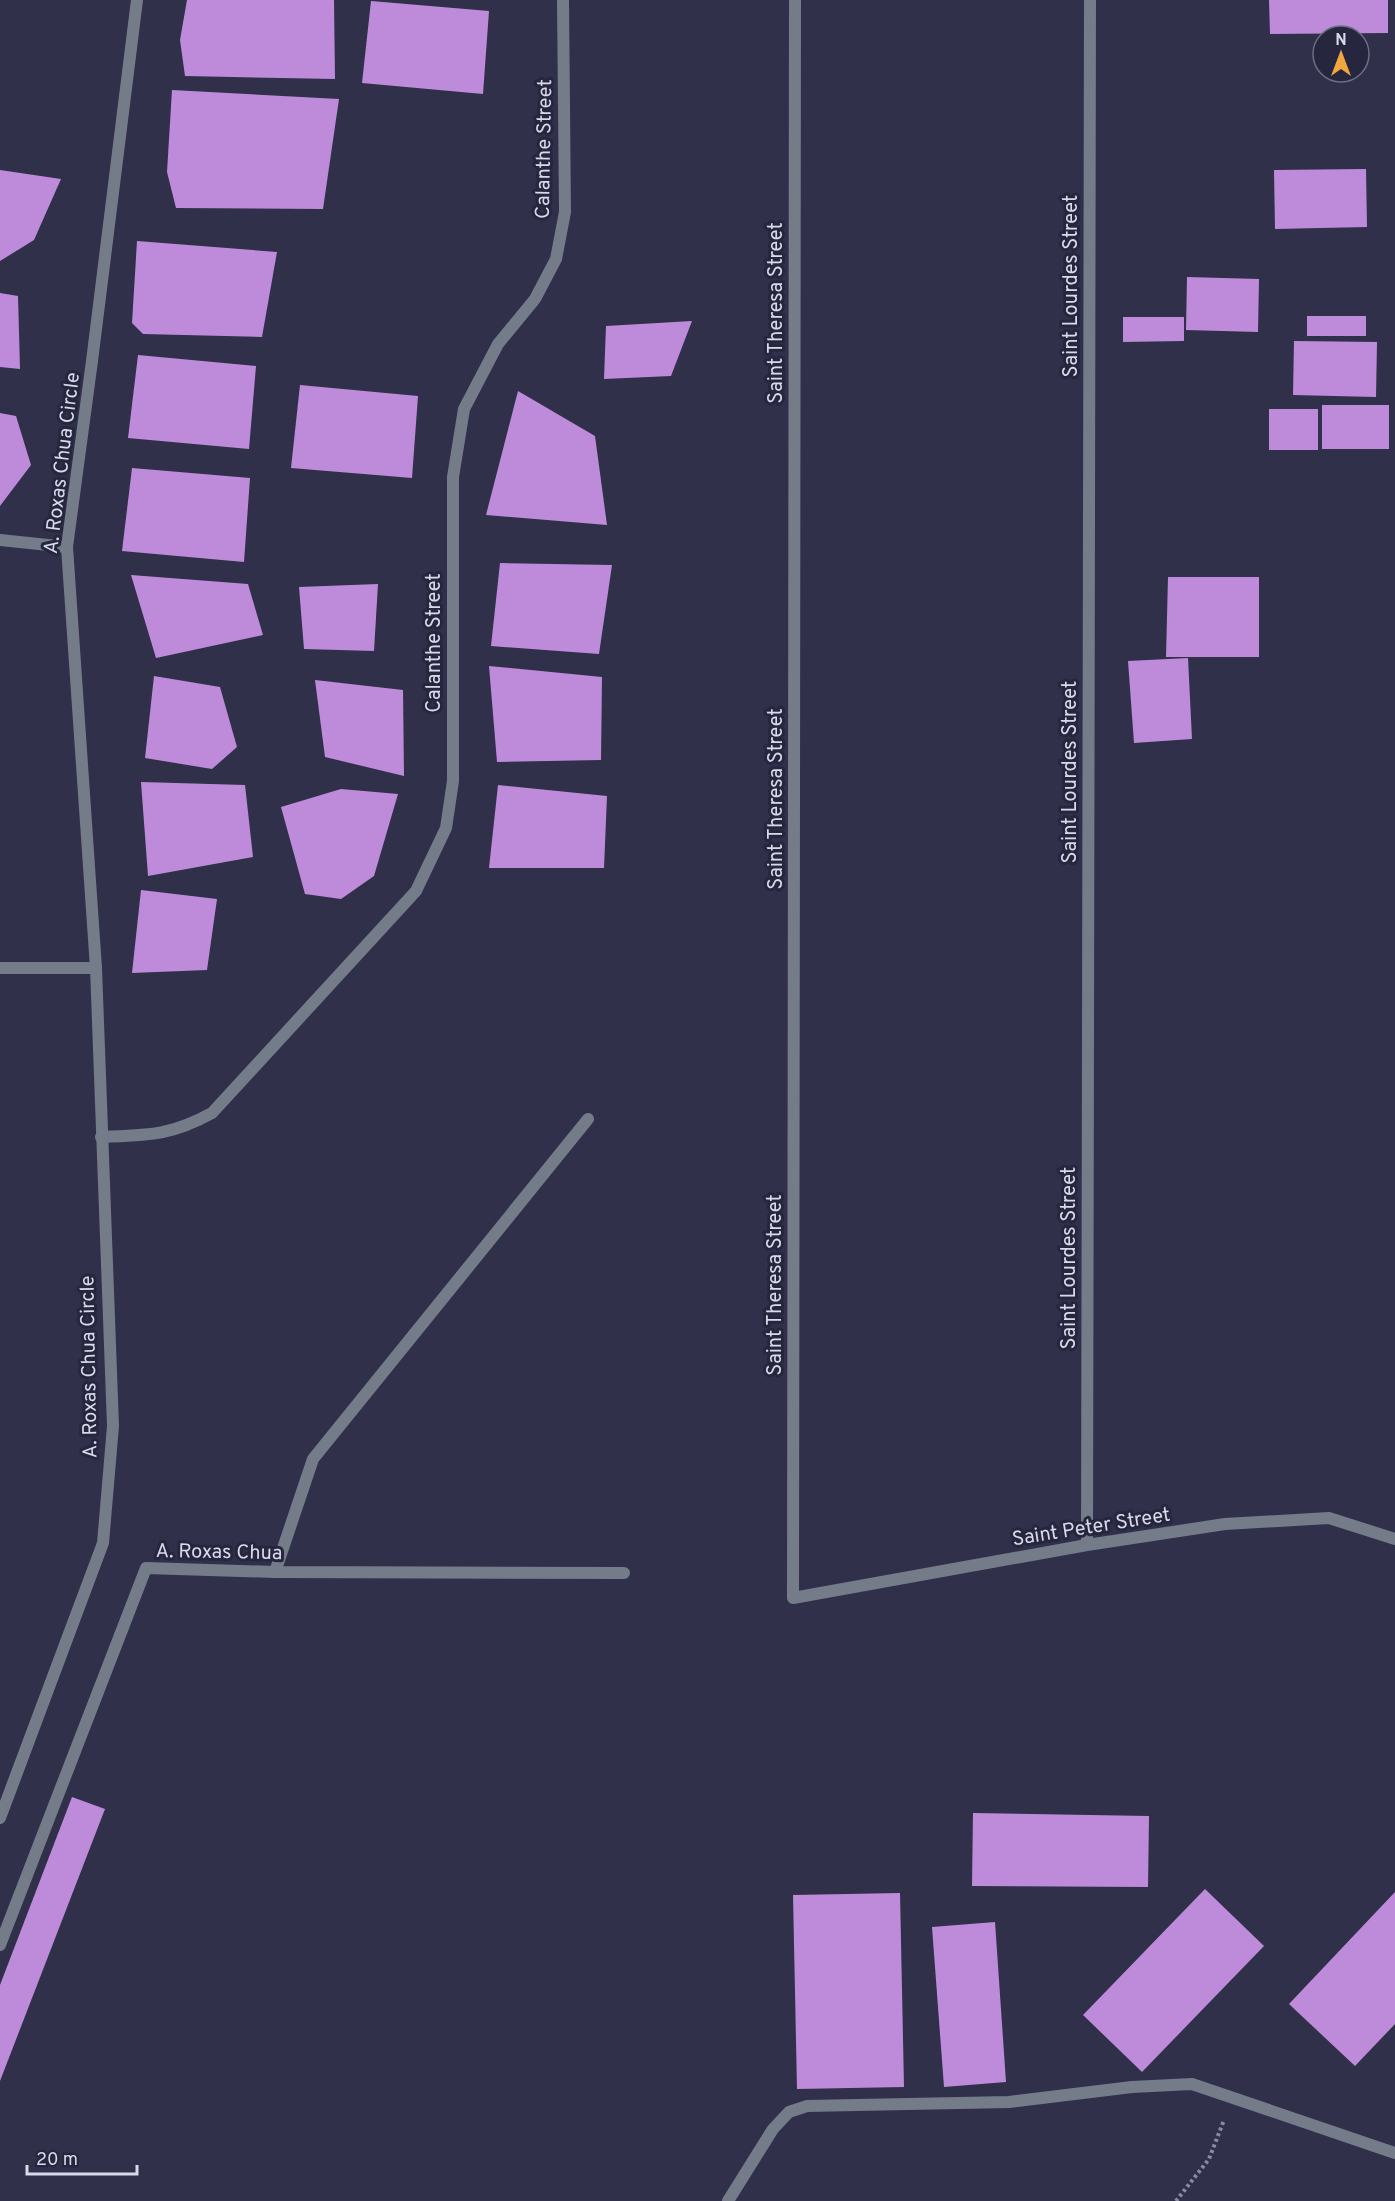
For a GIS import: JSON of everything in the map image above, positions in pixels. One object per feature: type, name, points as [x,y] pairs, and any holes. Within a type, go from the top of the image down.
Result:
[{"type":"street","name":"A. Roxas Chua Circle","points":[[0,1818],[103,1543],[113,1426],[96,968],[67,547],[94,350],[136,0]]},
{"type":"street","name":"Calanthe Street","points":[[101,1137],[169,1132],[212,1113],[416,891],[446,828],[453,781],[453,477],[464,409],[498,344],[535,298],[556,259],[565,212],[563,0]]},
{"type":"street","name":"Saint Theresa Street","points":[[793,1598],[795,0]]},
{"type":"street","name":"Saint Lourdes Street","points":[[1087,1545],[1090,0]]},
{"type":"street","points":[[0,540],[67,547]]},
{"type":"street","points":[[0,968],[96,968]]},
{"type":"street","points":[[275,1572],[313,1460],[588,1119]]},
{"type":"street","name":"Saint Peter Street","points":[[793,1598],[1087,1545],[1225,1524],[1329,1518],[1395,1539]]},
{"type":"street","name":"A. Roxas Chua","points":[[0,1945],[146,1568],[275,1572],[624,1573]]},
{"type":"street","points":[[728,2201],[773,2129],[789,2112],[807,2106],[1009,2102],[1132,2087],[1192,2084],[1395,2153]]},
{"type":"path","points":[[1176,2201],[1209,2159],[1233,2097]]},
{"type":"building","points":[[187,0],[334,0],[335,79],[185,76],[180,40]]},
{"type":"building","points":[[1269,0],[1388,0],[1388,33],[1371,33],[1371,24],[1311,24],[1311,34],[1270,34]]},
{"type":"building","points":[[371,1],[489,11],[483,94],[362,83]]},
{"type":"building","points":[[172,90],[339,99],[323,209],[176,208],[167,172]]},
{"type":"building","points":[[1366,169],[1367,227],[1275,229],[1274,170]]},
{"type":"building","points":[[0,170],[61,179],[34,240],[0,261]]},
{"type":"building","points":[[137,241],[277,252],[262,337],[143,334],[132,323]]},
{"type":"building","points":[[1187,277],[1259,279],[1258,332],[1186,330]]},
{"type":"building","points":[[0,293],[18,296],[20,369],[0,367]]},
{"type":"building","points":[[1307,316],[1366,316],[1366,336],[1307,336]]},
{"type":"building","points":[[1123,317],[1184,317],[1184,341],[1123,342]]},
{"type":"building","points":[[692,321],[671,376],[604,379],[606,326]]},
{"type":"building","points":[[1294,341],[1377,342],[1376,397],[1293,395]]},
{"type":"building","points":[[138,355],[256,366],[249,449],[128,438]]},
{"type":"building","points":[[300,385],[418,396],[412,478],[291,468]]},
{"type":"building","points":[[518,391],[595,436],[607,525],[486,515]]},
{"type":"building","points":[[1322,405],[1389,405],[1389,449],[1322,449]]},
{"type":"building","points":[[1269,409],[1318,409],[1318,450],[1269,450]]},
{"type":"building","points":[[0,413],[16,416],[31,465],[0,506]]},
{"type":"building","points":[[132,468],[250,478],[244,562],[122,551]]},
{"type":"building","points":[[500,563],[612,565],[599,654],[491,646]]},
{"type":"building","points":[[131,575],[248,584],[263,635],[156,658]]},
{"type":"building","points":[[1168,577],[1259,577],[1259,657],[1166,657]]},
{"type":"building","points":[[378,584],[374,651],[304,649],[299,587]]},
{"type":"building","points":[[1188,658],[1192,739],[1134,743],[1128,661]]},
{"type":"building","points":[[489,666],[602,677],[601,760],[497,762]]},
{"type":"building","points":[[154,676],[220,687],[237,747],[212,769],[145,758]]},
{"type":"building","points":[[315,680],[403,690],[404,776],[325,757]]},
{"type":"building","points":[[141,782],[245,785],[253,857],[148,876]]},
{"type":"building","points":[[498,785],[607,796],[604,868],[489,868]]},
{"type":"building","points":[[341,789],[398,794],[374,876],[341,899],[305,894],[281,807]]},
{"type":"building","points":[[141,890],[217,899],[207,970],[132,973]]},
{"type":"building","points":[[72,1797],[105,1809],[0,2081],[0,1985]]},
{"type":"building","points":[[973,1813],[1149,1816],[1148,1887],[972,1886]]},
{"type":"building","points":[[1205,1889],[1264,1946],[1142,2072],[1083,2015]]},
{"type":"building","points":[[1395,1892],[1395,2024],[1355,2066],[1289,2004]]},
{"type":"building","points":[[900,1893],[904,2087],[797,2089],[793,1895]]},
{"type":"building","points":[[995,1922],[1006,2082],[944,2087],[932,1927]]}]
